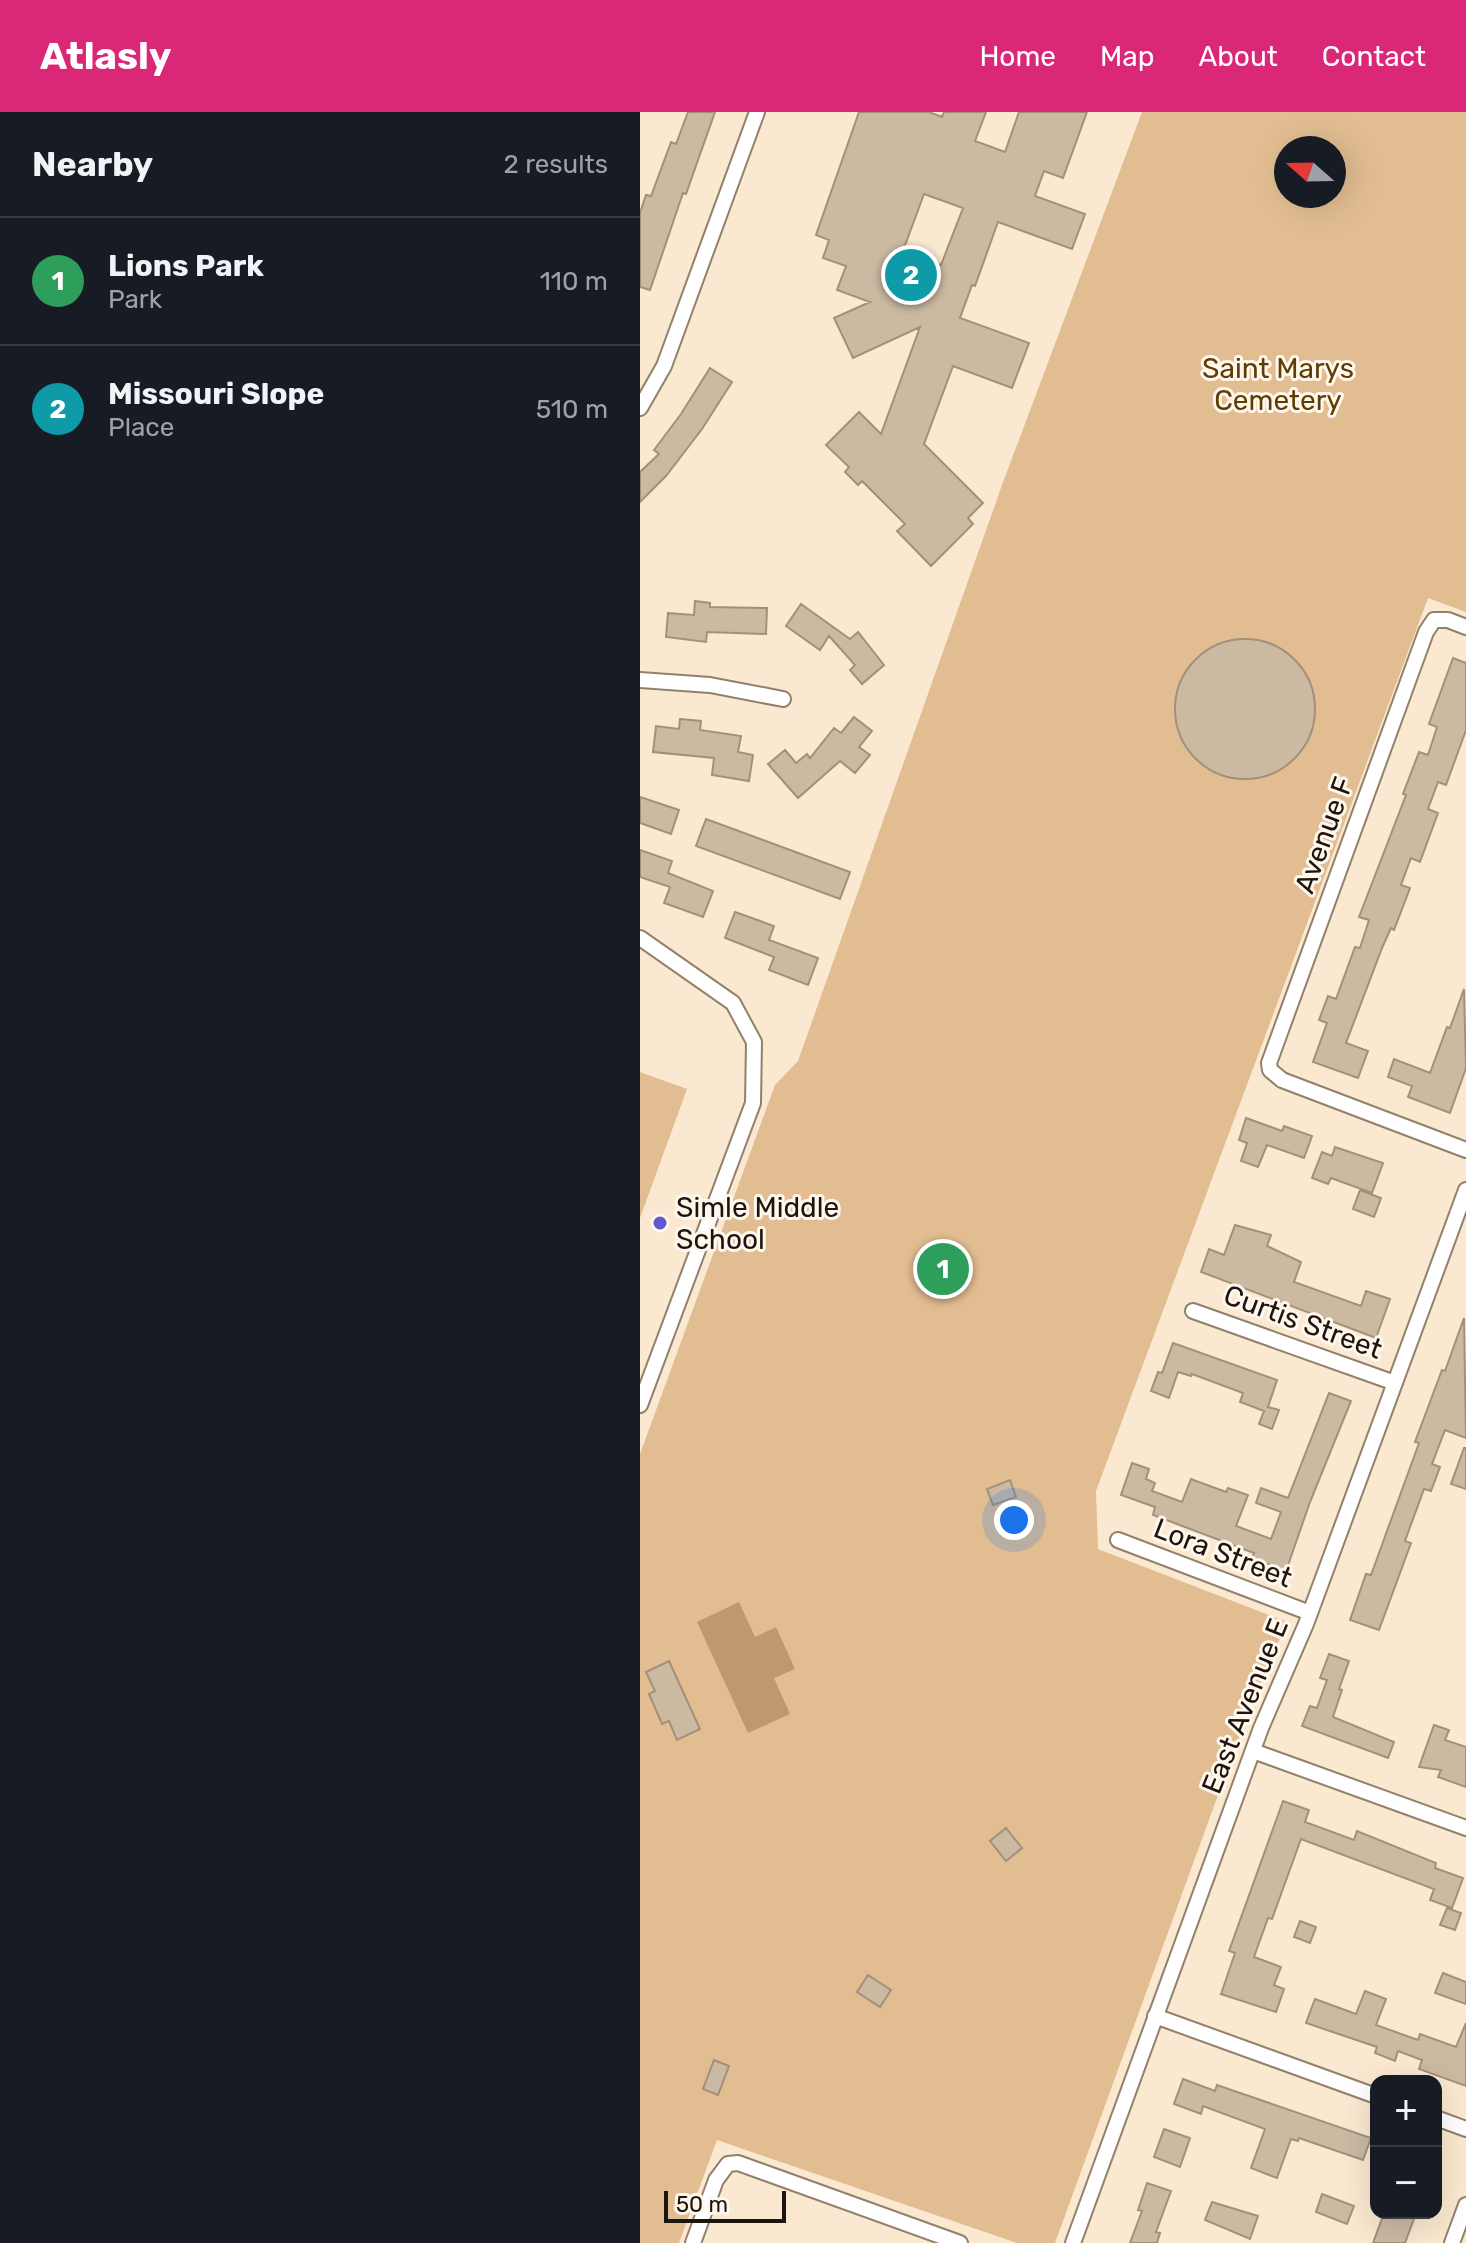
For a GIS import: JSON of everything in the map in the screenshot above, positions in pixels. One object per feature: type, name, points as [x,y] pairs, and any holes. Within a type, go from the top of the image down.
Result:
[{"type":"street","points":[[640,408],[664,366],[757,112]]},
{"type":"street","name":"Avenue F","points":[[1466,627],[1448,620],[1434,620],[1426,632],[1269,1063],[1270,1070],[1282,1080],[1466,1150]]},
{"type":"street","points":[[640,680],[710,685],[783,699]]},
{"type":"street","points":[[640,938],[733,1003],[754,1042],[753,1103],[640,1405]]},
{"type":"street","name":"East Avenue E","points":[[1073,2243],[1253,1751],[1310,1613],[1466,1190]]},
{"type":"street","name":"Curtis Street","points":[[1193,1311],[1395,1383]]},
{"type":"street","name":"Lora Street","points":[[1118,1540],[1310,1613]]},
{"type":"street","points":[[1253,1751],[1466,1828]]},
{"type":"street","points":[[1155,2016],[1370,2094]]},
{"type":"street","points":[[1442,2120],[1466,2129]]},
{"type":"street","points":[[693,2243],[716,2180],[728,2164],[748,2166],[960,2243]]},
{"type":"street","points":[[1452,2243],[1466,2205]]},
{"type":"green space","name":"Saint Marys Cemetery","points":[[1142,112],[1466,112],[1466,612],[1428,598],[1096,1491],[1098,1549],[1287,1622],[1246,1718],[1055,2243],[1017,2243],[717,2140],[679,2243],[640,2243],[640,1454],[775,1085],[798,1061],[1002,485]]},
{"type":"green space","points":[[640,1072],[687,1089],[640,1218]]},
{"type":"shaded area","points":[[739,1602],[755,1637],[776,1627],[795,1669],[774,1678],[790,1714],[748,1733],[697,1622]]},
{"type":"building","points":[[688,112],[715,112],[650,290],[640,287],[640,213],[646,195],[651,196],[671,142],[676,144]]},
{"type":"building","points":[[859,112],[929,112],[942,117],[944,112],[986,112],[975,141],[1005,152],[1019,112],[1087,112],[1063,178],[1044,171],[1035,196],[1085,214],[1072,249],[998,222],[960,318],[1029,343],[1012,388],[953,366],[924,444],[983,503],[968,518],[973,524],[931,566],[897,531],[905,524],[862,481],[858,485],[845,472],[849,467],[826,445],[859,412],[881,434],[920,327],[853,358],[834,318],[870,302],[837,290],[846,266],[823,258],[829,240],[816,235]],"holes":[[[924,194],[963,208],[941,265],[903,251]]]},
{"type":"building","points":[[710,368],[732,382],[702,429],[666,476],[640,502],[640,472],[659,454],[654,450]]},
{"type":"building","points":[[695,601],[710,603],[710,607],[767,608],[766,634],[707,632],[706,642],[666,637],[668,613],[694,615]]},
{"type":"building","points":[[801,604],[850,639],[858,632],[884,665],[862,684],[850,670],[855,665],[829,636],[820,650],[786,626]]},
{"type":"building","points":[[1245,639],[1272,644],[1295,659],[1310,682],[1315,709],[1310,736],[1295,759],[1272,774],[1245,779],[1218,774],[1195,759],[1180,736],[1175,709],[1180,682],[1195,659],[1218,644]]},
{"type":"building","points":[[1453,658],[1466,663],[1466,730],[1446,785],[1438,782],[1428,809],[1438,813],[1420,862],[1411,858],[1401,885],[1410,888],[1394,930],[1391,928],[1382,948],[1346,1043],[1368,1051],[1358,1078],[1313,1062],[1327,1023],[1319,1020],[1328,996],[1336,999],[1355,947],[1360,948],[1369,920],[1359,917],[1406,795],[1403,794],[1419,752],[1428,755],[1437,727],[1429,724]]},
{"type":"building","points":[[854,717],[872,731],[859,747],[870,755],[855,773],[840,761],[798,798],[768,764],[785,750],[796,763],[807,754],[810,758],[834,728],[841,733]]},
{"type":"building","points":[[680,719],[701,721],[700,730],[741,736],[738,752],[753,755],[749,781],[712,775],[714,758],[653,752],[656,726],[679,729]]},
{"type":"building","points":[[640,797],[679,810],[671,834],[640,823]]},
{"type":"building","points":[[706,819],[850,872],[840,899],[696,846]]},
{"type":"building","points":[[640,850],[672,861],[668,873],[713,891],[703,917],[664,903],[670,887],[640,877]]},
{"type":"building","points":[[735,912],[774,926],[769,940],[818,958],[808,985],[769,970],[774,957],[725,938]]},
{"type":"building","points":[[1464,989],[1466,1068],[1450,1113],[1408,1097],[1412,1086],[1388,1077],[1394,1059],[1430,1073]]},
{"type":"building","points":[[1246,1118],[1282,1131],[1284,1126],[1312,1136],[1304,1158],[1267,1145],[1258,1167],[1241,1161],[1247,1143],[1239,1140]]},
{"type":"building","points":[[1335,1147],[1383,1163],[1372,1193],[1331,1178],[1328,1184],[1312,1178],[1322,1152],[1332,1156]]},
{"type":"building","points":[[1360,1190],[1381,1198],[1374,1217],[1353,1209]]},
{"type":"building","points":[[1235,1225],[1271,1235],[1267,1246],[1301,1262],[1294,1282],[1361,1306],[1366,1291],[1390,1299],[1376,1338],[1201,1272],[1209,1249],[1224,1255]]},
{"type":"building","points":[[1464,1318],[1466,1438],[1445,1430],[1432,1464],[1440,1467],[1431,1491],[1424,1489],[1405,1541],[1411,1543],[1379,1630],[1350,1620],[1366,1574],[1371,1575],[1419,1443],[1415,1442]]},
{"type":"building","points":[[1173,1343],[1277,1380],[1268,1407],[1279,1410],[1272,1429],[1259,1424],[1264,1411],[1240,1402],[1243,1393],[1192,1374],[1178,1372],[1169,1398],[1151,1391],[1158,1372],[1162,1373]]},
{"type":"building","points":[[1329,1393],[1351,1401],[1286,1571],[1252,1558],[1254,1553],[1153,1515],[1155,1507],[1121,1495],[1132,1463],[1149,1469],[1146,1479],[1155,1483],[1152,1491],[1182,1502],[1191,1479],[1226,1492],[1228,1488],[1248,1495],[1236,1526],[1271,1539],[1281,1512],[1256,1503],[1261,1488],[1288,1498]]},
{"type":"building","points":[[1466,1448],[1466,1489],[1451,1484]]},
{"type":"building","points":[[1010,1480],[1016,1497],[993,1505],[987,1489]]},
{"type":"building","points":[[1329,1654],[1349,1661],[1333,1717],[1394,1742],[1388,1758],[1302,1726],[1310,1706],[1317,1708],[1327,1680],[1320,1678]]},
{"type":"building","points":[[669,1661],[700,1729],[677,1740],[669,1721],[662,1724],[649,1694],[655,1691],[646,1672]]},
{"type":"building","points":[[1434,1725],[1449,1730],[1445,1740],[1466,1747],[1466,1787],[1438,1777],[1441,1770],[1419,1767]]},
{"type":"building","points":[[1283,1801],[1309,1810],[1305,1822],[1354,1840],[1357,1831],[1436,1863],[1435,1868],[1463,1878],[1452,1908],[1430,1900],[1434,1889],[1301,1839],[1272,1919],[1268,1918],[1254,1957],[1281,1967],[1274,1985],[1284,1989],[1276,2012],[1221,1994],[1235,1953],[1229,1951]]},
{"type":"building","points":[[1006,1828],[1022,1848],[1006,1861],[990,1841]]},
{"type":"building","points":[[1447,1908],[1461,1913],[1455,1930],[1440,1925]]},
{"type":"building","points":[[1300,1921],[1316,1927],[1310,1943],[1294,1937]]},
{"type":"building","points":[[1443,1973],[1466,1982],[1466,2004],[1435,1993]]},
{"type":"building","points":[[868,1975],[891,1990],[880,2007],[857,1992]]},
{"type":"building","points":[[1365,1991],[1386,1999],[1376,2025],[1418,2040],[1420,2034],[1456,2047],[1466,2023],[1466,2086],[1419,2069],[1422,2060],[1398,2051],[1395,2061],[1375,2053],[1377,2047],[1306,2023],[1315,1999],[1356,2014]]},
{"type":"building","points":[[714,2060],[729,2066],[718,2095],[703,2089]]},
{"type":"building","points":[[1183,2079],[1215,2091],[1217,2085],[1370,2138],[1370,2141],[1363,2160],[1299,2138],[1298,2141],[1291,2139],[1277,2178],[1251,2168],[1265,2129],[1203,2106],[1201,2114],[1174,2104]]},
{"type":"building","points":[[1164,2129],[1190,2138],[1180,2167],[1154,2157]]},
{"type":"building","points":[[1147,2183],[1171,2191],[1156,2232],[1160,2233],[1157,2243],[1130,2243],[1142,2211],[1138,2210]]},
{"type":"building","points":[[1322,2194],[1354,2206],[1347,2224],[1316,2212]]},
{"type":"building","points":[[1212,2202],[1258,2216],[1250,2239],[1205,2220]]},
{"type":"building","points":[[1382,2219],[1414,2219],[1405,2243],[1373,2243]]},
{"type":"place","name":"Missouri Slope","points":[[911,275]]},
{"type":"place","name":"Simle Middle School","points":[[660,1223]]},
{"type":"place","name":"Lions Park","points":[[943,1269]]}]
